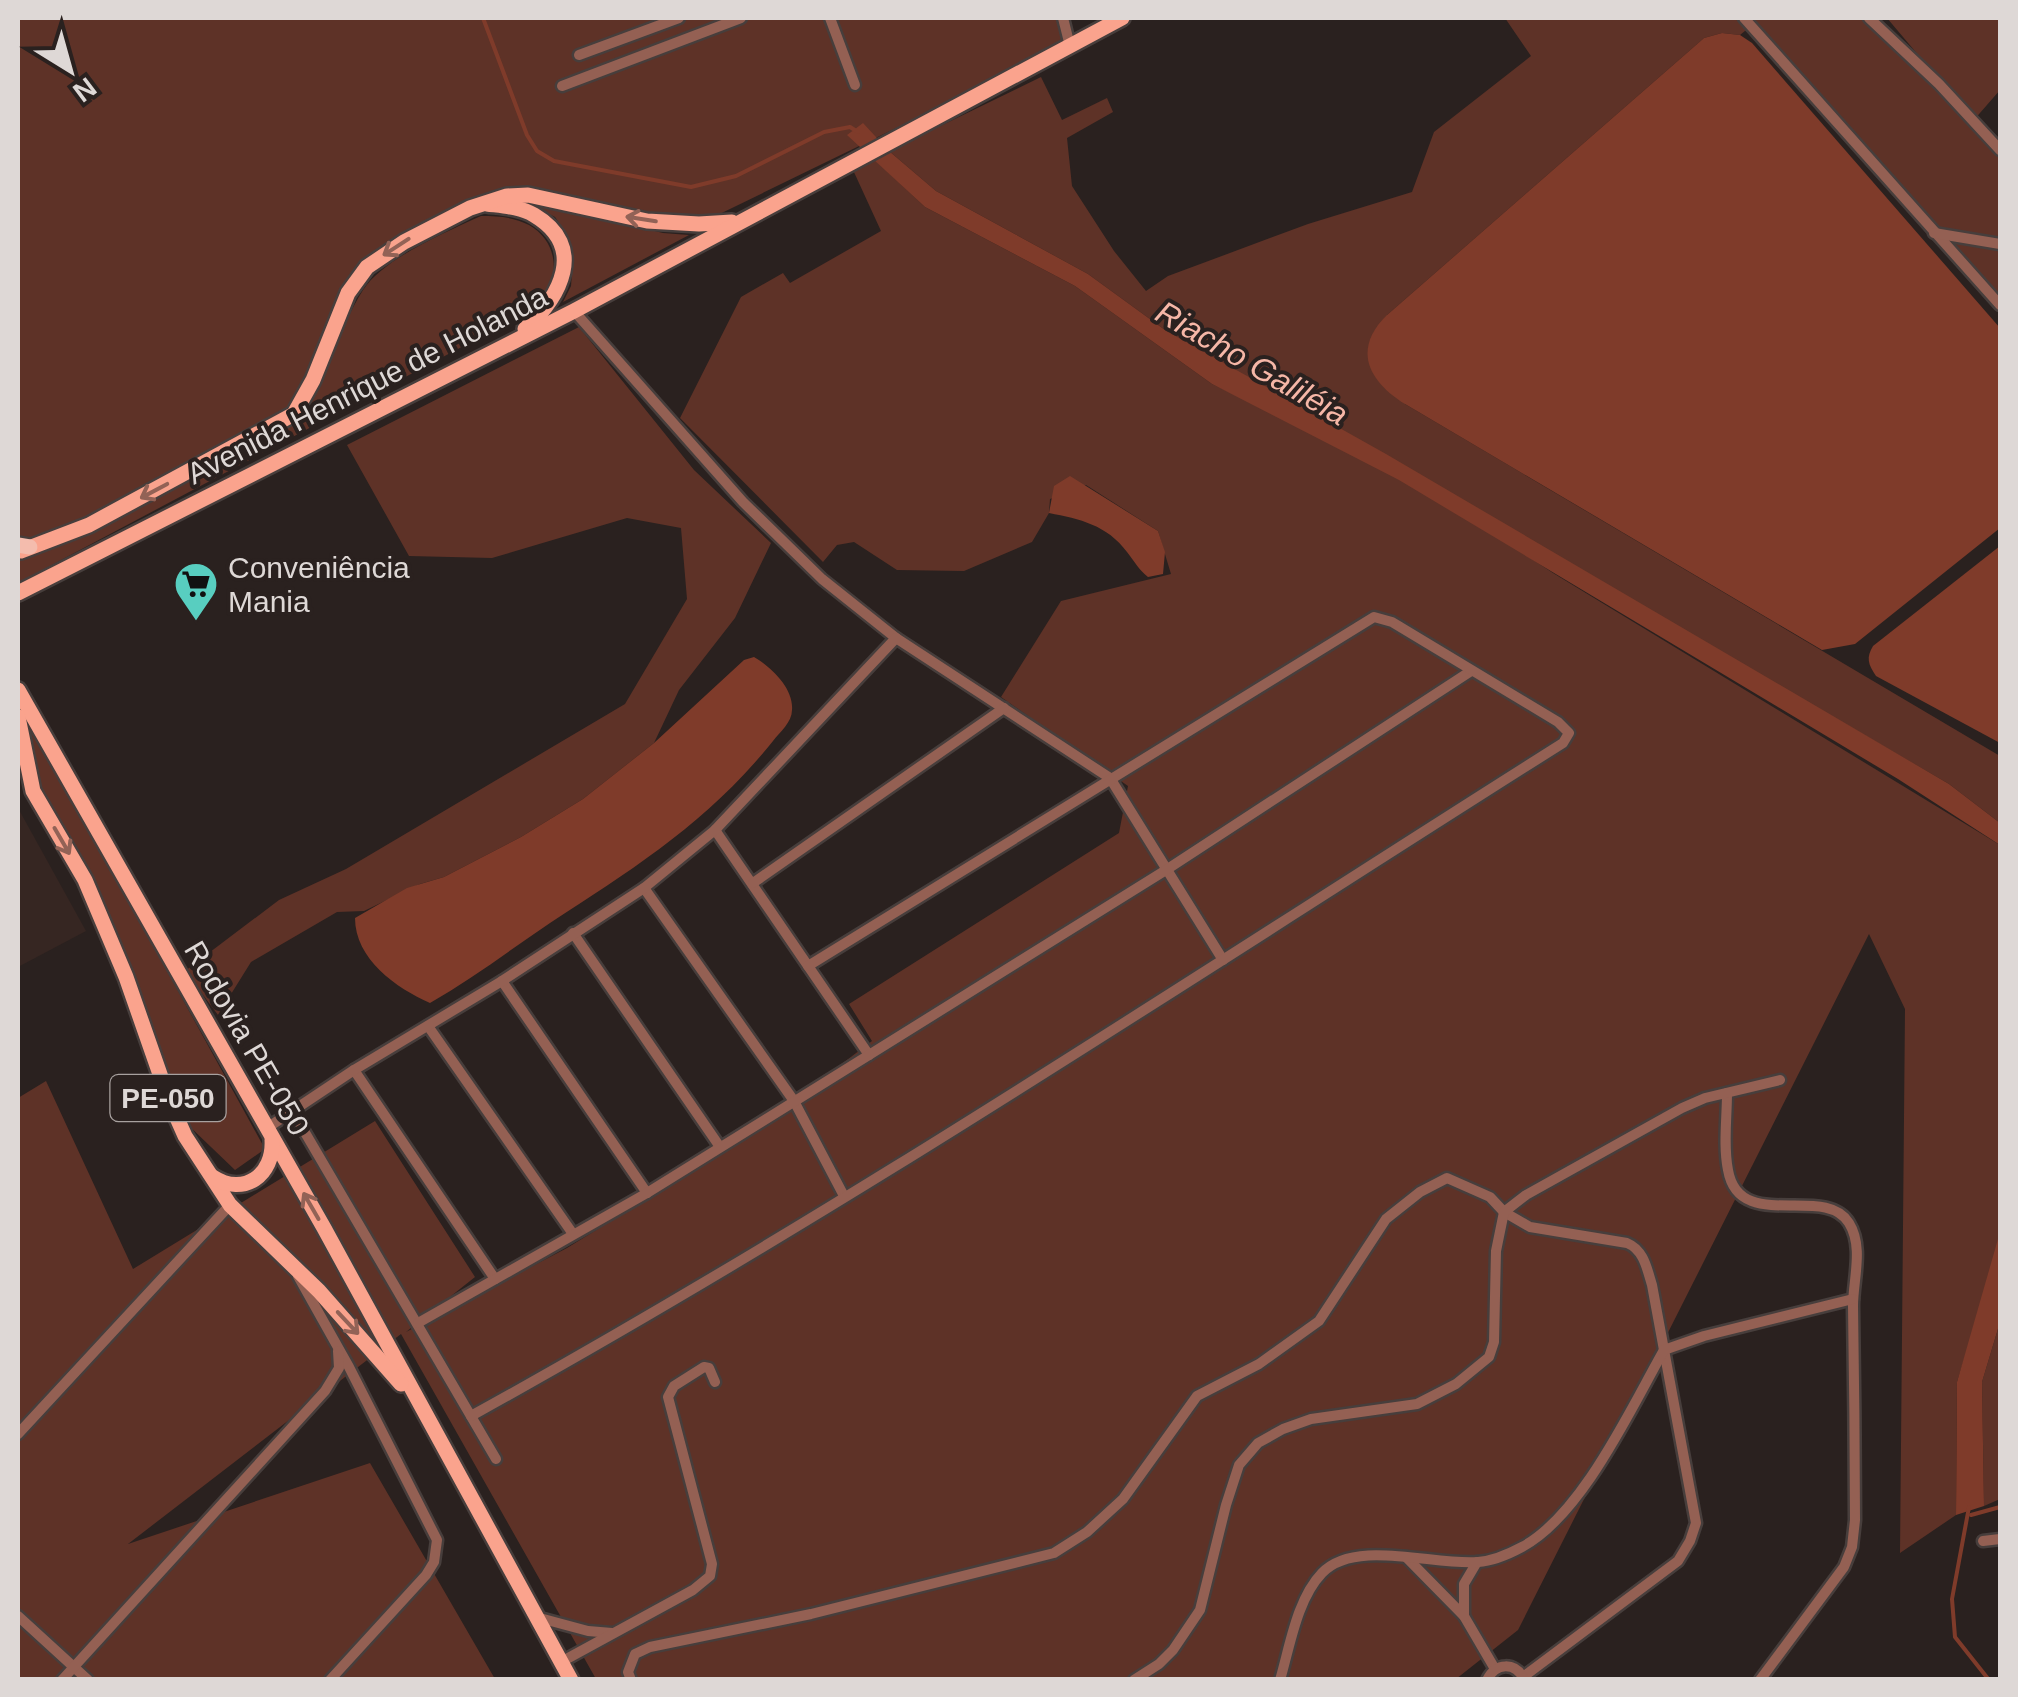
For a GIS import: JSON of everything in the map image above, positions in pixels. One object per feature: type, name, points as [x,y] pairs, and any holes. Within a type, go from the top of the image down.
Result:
[{"type":"main road","name":"Avenida Henrique de Holanda","points":[[18,593],[574,311],[1122,18]]},
{"type":"main road","name":"Avenida Henrique de Holanda","points":[[22,548],[61,538],[104,517],[294,414],[313,380],[348,293],[368,267],[435,225],[483,203],[528,195],[647,221],[738,222]]},
{"type":"main road","points":[[483,203],[536,217],[550,228],[563,254],[558,292],[510,342]]},
{"type":"main road","points":[[18,606],[38,582]]},
{"type":"main road","name":"Rodovia PE-050","points":[[18,690],[426,1414],[571,1680]]},
{"type":"main road","name":"Rodovia PE-050","points":[[18,718],[34,792],[84,880],[126,977],[168,1100],[210,1175],[230,1206],[349,1324],[426,1414]]},
{"type":"main road","points":[[18,766],[34,792]]},
{"type":"main road","points":[[210,1175],[224,1184],[240,1186],[255,1181],[267,1170],[273,1155],[269,1134]]},
{"type":"street","points":[[579,55],[651,22],[679,18]]},
{"type":"street","points":[[562,86],[741,18]]},
{"type":"street","points":[[830,18],[855,85]]},
{"type":"street","points":[[1063,18],[1070,46]]},
{"type":"street","points":[[1744,18],[2000,306]]},
{"type":"street","points":[[1869,18],[1939,84],[2000,150]]},
{"type":"street","points":[[1934,232],[2000,244]]},
{"type":"street","points":[[574,311],[742,502],[822,579],[896,638],[1110,778],[1223,960]]},
{"type":"street","points":[[471,1416],[605,1342],[1223,960],[1568,738],[1568,730],[1392,622],[1374,616],[808,966]]},
{"type":"street","points":[[269,1134],[292,1112],[354,1070],[502,982],[644,888],[715,830],[896,638]]},
{"type":"street","points":[[418,1323],[647,1193],[870,1056],[1472,671]]},
{"type":"street","points":[[754,883],[1004,708]]},
{"type":"street","points":[[715,830],[870,1056]]},
{"type":"street","points":[[644,888],[794,1101],[844,1196]]},
{"type":"street","points":[[573,933],[720,1147]]},
{"type":"street","points":[[502,982],[647,1193]]},
{"type":"street","points":[[428,1026],[574,1234]]},
{"type":"street","points":[[354,1070],[496,1279]]},
{"type":"street","points":[[1134,1680],[1173,1650],[1200,1610],[1239,1465],[1258,1443],[1311,1419],[1417,1404],[1456,1384],[1489,1357],[1494,1342],[1496,1251],[1504,1212],[1526,1195],[1705,1098],[1780,1080]]},
{"type":"street","points":[[1726,1093],[1728,1170],[1734,1188],[1756,1203],[1834,1209],[1847,1219],[1855,1238],[1857,1258],[1853,1299],[1852,1547],[1844,1566],[1760,1680]]},
{"type":"street","points":[[292,1112],[496,1459]]},
{"type":"street","points":[[631,1680],[628,1672],[635,1654],[650,1647],[811,1614],[1054,1553],[1088,1532],[1123,1499],[1198,1396],[1258,1364],[1319,1320],[1386,1220],[1420,1192],[1447,1178],[1490,1197],[1504,1212],[1536,1229],[1635,1246],[1644,1258],[1696,1523],[1678,1561],[1524,1678],[1511,1666],[1495,1669],[1487,1680]]},
{"type":"street","points":[[18,1434],[230,1206]]},
{"type":"street","points":[[294,1270],[338,1346],[437,1540],[434,1562],[426,1575],[330,1680]]},
{"type":"street","points":[[1280,1680],[1298,1620],[1322,1573],[1340,1560],[1406,1556],[1477,1562],[1526,1545],[1563,1511],[1610,1446],[1664,1350],[1704,1336],[1853,1299]]},
{"type":"street","points":[[62,1680],[325,1391],[339,1368],[338,1346]]},
{"type":"street","points":[[562,1662],[700,1586],[713,1570],[668,1396],[674,1386],[704,1367],[709,1368],[715,1382]]},
{"type":"street","points":[[1983,1541],[2000,1539]]},
{"type":"street","points":[[1406,1556],[1464,1616],[1495,1669]]},
{"type":"street","points":[[1464,1616],[1464,1584],[1477,1562]]},
{"type":"street","points":[[18,1616],[88,1680]]},
{"type":"street","points":[[535,1616],[588,1631],[613,1633]]},
{"type":"shaded area","points":[[18,18],[1060,18],[1067,45],[699,224],[532,201],[663,233],[689,235],[563,302],[571,286],[573,259],[568,236],[555,217],[535,207],[508,203],[470,208],[367,267],[301,406],[30,547],[18,545]]},
{"type":"shaded area","points":[[1505,18],[1744,18],[1751,26],[1740,35],[1722,33],[1704,38],[1387,315],[1405,404],[2000,756],[2000,823],[1949,784],[1165,330],[1088,274],[936,191],[889,151],[1041,77],[1062,120],[1107,98],[1113,112],[1067,138],[1072,186],[1114,251],[1146,291],[1168,276],[1308,224],[1412,192],[1434,132],[1531,56]]},
{"type":"shaded area","points":[[1747,18],[1865,18],[1957,101],[1887,18],[2000,18],[2000,90],[1973,121],[2000,153],[2000,305]]},
{"type":"shaded area","points":[[1722,33],[1740,35],[1752,43],[2000,328],[2000,528],[1855,644],[1822,650],[1405,404],[1382,385],[1369,364],[1370,340],[1387,315],[1704,38]]},
{"type":"shaded area","points":[[863,123],[936,191],[1088,274],[1165,330],[1386,454],[1949,784],[2000,823],[2000,845],[1898,779],[1399,480],[1212,384],[1075,286],[925,207],[847,135]]},
{"type":"shaded area","points":[[874,159],[925,207],[1075,286],[1212,384],[1408,478],[1553,573],[2000,845],[2000,1243],[1957,1382],[1956,1515],[1900,1553],[1905,1009],[1869,934],[1518,1630],[1456,1679],[596,1679],[401,1334],[128,1544],[370,1463],[495,1679],[18,1679],[18,1098],[46,1081],[133,1269],[375,1121],[475,1277],[406,1332],[567,1248],[737,1143],[872,1041],[849,1004],[1119,833],[1128,786],[1001,697],[1061,601],[1171,574],[1158,531],[1086,485],[1050,499],[1049,513],[1032,542],[964,571],[897,570],[854,542],[837,545],[823,562],[680,418],[741,297],[783,273],[790,283],[881,231],[853,170]]},
{"type":"shaded area","points":[[481,216],[523,222],[547,243],[554,265],[553,277],[535,308],[18,583],[18,560],[86,533],[298,414],[318,383],[354,305],[373,278],[417,247]]},
{"type":"shaded area","points":[[579,327],[694,470],[771,543],[735,618],[679,690],[654,743],[583,799],[444,877],[364,911],[337,912],[251,962],[218,1015],[185,971],[279,900],[346,869],[625,704],[687,599],[681,528],[627,518],[492,558],[409,556],[347,445]]},
{"type":"shaded area","points":[[1070,476],[1158,531],[1165,552],[1163,574],[1148,577],[1102,529],[1049,513],[1054,486]]},
{"type":"shaded area","points":[[2000,546],[2000,743],[1876,676],[1869,658],[1873,646]]},
{"type":"shaded area","points":[[754,657],[785,686],[792,702],[790,719],[748,770],[697,819],[612,882],[430,1003],[391,980],[370,959],[357,933],[355,918],[407,888],[444,877],[521,837],[583,799],[654,743],[744,660]]},
{"type":"shaded area","points":[[18,700],[265,1149],[235,1170],[187,1124],[114,928],[82,857],[18,751]]},
{"type":"shaded area","points":[[18,808],[86,931],[18,967]]},
{"type":"shaded area","points":[[2000,1232],[2000,1322],[1982,1382],[1984,1506],[1956,1515],[1957,1382]]},
{"type":"shaded area","points":[[2000,1322],[2000,1499],[1984,1506],[1982,1382]]},
{"type":"waterway","name":"Riacho Galiléia","points":[[483,18],[527,135],[537,151],[554,161],[691,187],[736,176],[824,132],[850,127],[858,132]]},
{"type":"waterway","name":"Riacho Galiléia","points":[[1969,1507],[1952,1599],[1955,1637],[1989,1680]]},
{"type":"waterway","points":[[1971,1515],[2000,1507]]},
{"type":"place","name":"Conveniência Mania","points":[[196,622]]}]
